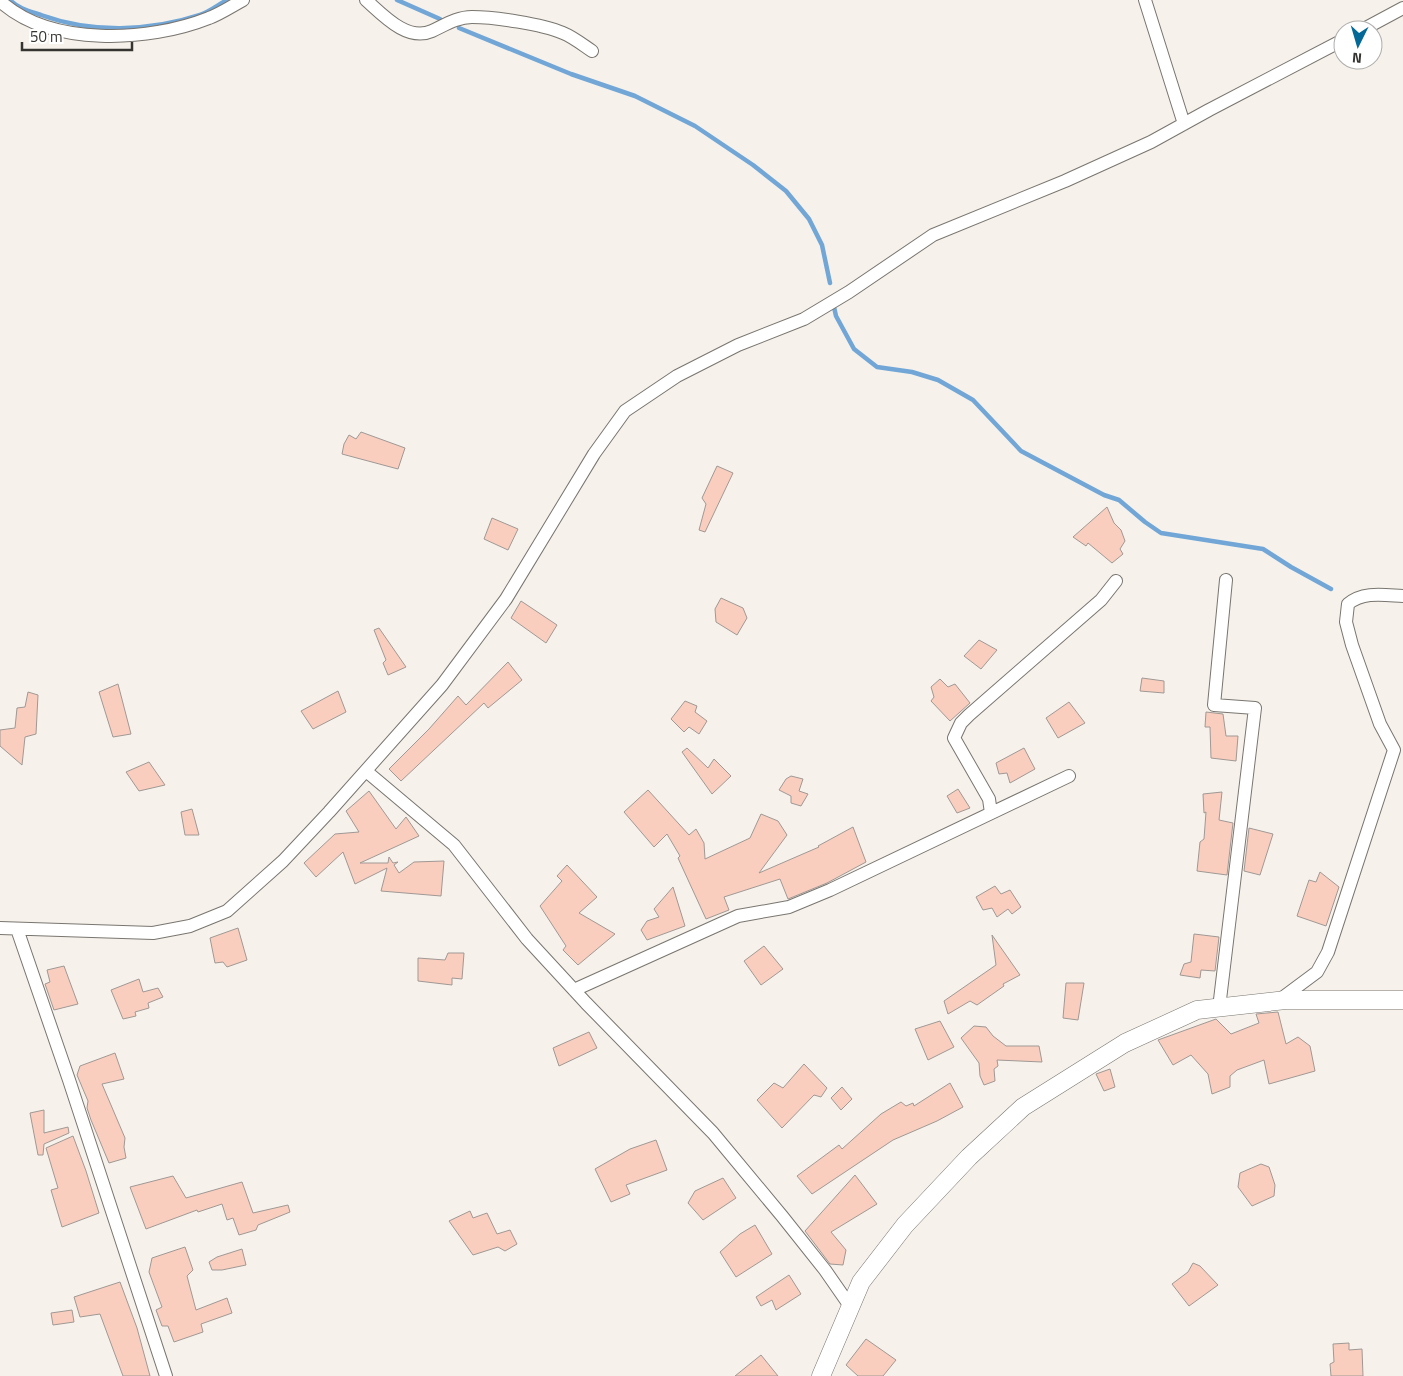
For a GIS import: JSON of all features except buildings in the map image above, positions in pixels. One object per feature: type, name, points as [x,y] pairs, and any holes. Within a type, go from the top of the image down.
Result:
[{"type":"main road","points":[[821,1376],[860,1282],[905,1225],[969,1157],[1023,1107],[1125,1043],[1197,1010],[1278,1001],[1403,1000]]},
{"type":"street","points":[[0,1],[10,10],[24,18],[44,26],[66,31],[132,35],[160,31],[209,18],[242,0]]},
{"type":"street","points":[[366,0],[392,23],[416,33],[429,32],[465,18],[482,18],[538,26],[563,33],[592,51]]},
{"type":"street","points":[[1145,0],[1184,124]]},
{"type":"street","points":[[1381,20],[1403,8]]},
{"type":"street","points":[[0,928],[153,934],[190,926],[227,911],[283,861],[442,685],[506,599],[594,454],[624,410],[685,372],[738,346],[804,318],[849,292],[933,235],[1071,178],[1151,142],[1333,45]]},
{"type":"street","points":[[1219,1008],[1255,708],[1214,705],[1226,580]]},
{"type":"street","points":[[991,814],[989,799],[954,738],[957,730],[969,715],[1096,605],[1116,581]]},
{"type":"street","points":[[1278,1001],[1317,972],[1328,952],[1394,750],[1380,724],[1352,645],[1346,622],[1348,604],[1354,598],[1362,596],[1403,596]]},
{"type":"street","points":[[366,771],[454,845],[527,939],[713,1133],[825,1270],[850,1306]]},
{"type":"street","points":[[574,990],[738,916],[789,907],[830,890],[1069,776]]},
{"type":"street","points":[[17,929],[166,1376]]},
{"type":"waterway","points":[[10,0],[24,9],[60,21],[80,25],[120,28],[161,25],[181,21],[203,14],[227,0]]},
{"type":"waterway","points":[[397,0],[440,19]]},
{"type":"waterway","points":[[459,28],[571,74],[635,96],[695,126],[753,165],[786,191],[809,219],[822,245],[830,283]]},
{"type":"waterway","points":[[834,307],[836,316],[854,349],[877,367],[912,372],[938,380],[973,400],[1021,451],[1104,495],[1119,500],[1161,533],[1263,549],[1331,589]]}]
